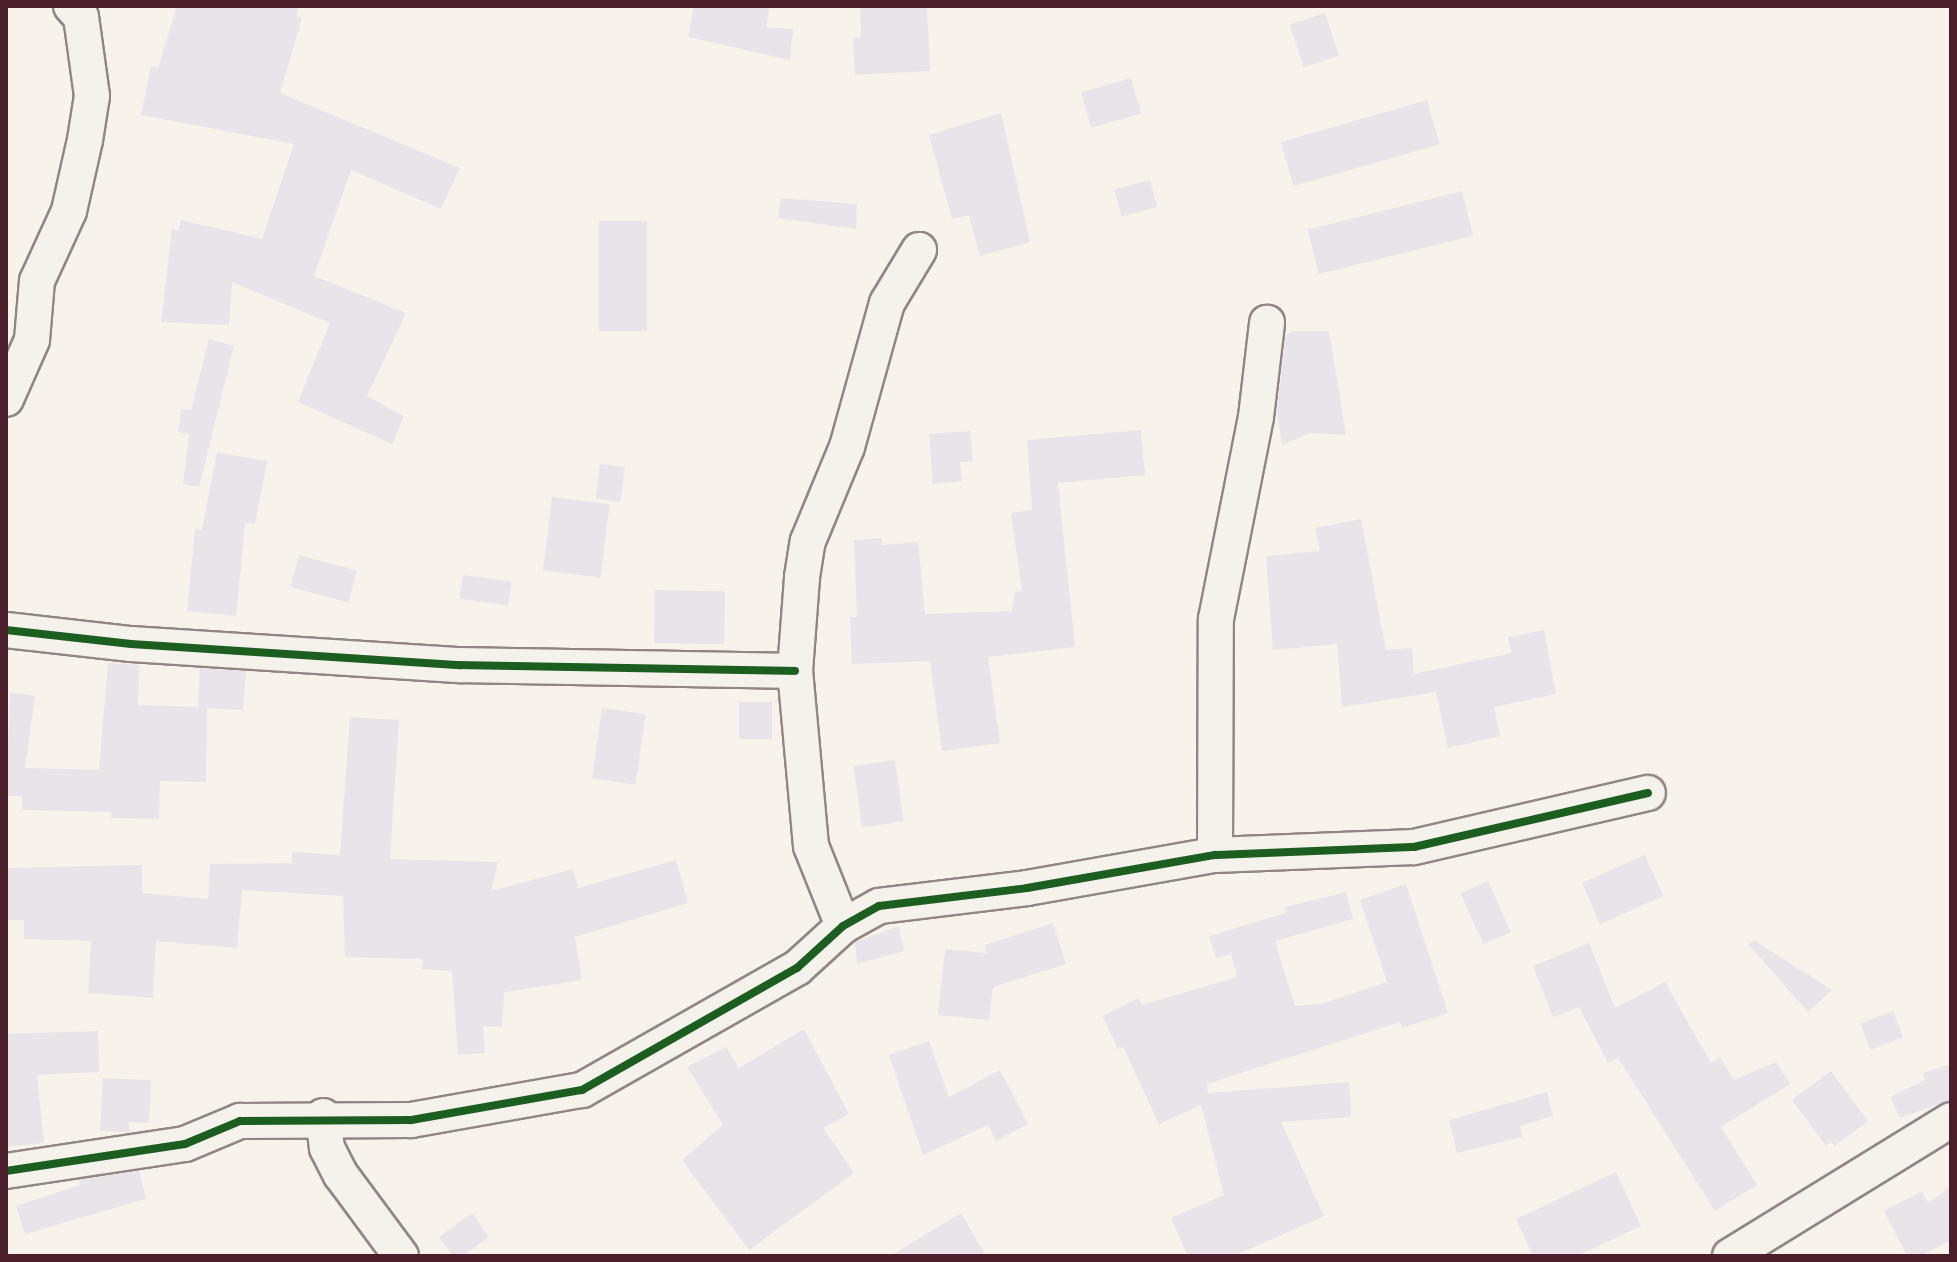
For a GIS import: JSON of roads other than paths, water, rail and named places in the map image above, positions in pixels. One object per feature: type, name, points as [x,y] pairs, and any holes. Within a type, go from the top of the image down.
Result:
[{"type":"street","points":[[6,399],[32,340],[37,281],[69,211],[85,140],[92,96],[81,10]]},
{"type":"street","points":[[843,926],[811,846],[795,671],[808,541],[847,447],[887,303],[919,250]]},
{"type":"street","points":[[1215,855],[1216,619],[1256,417],[1267,323]]},
{"type":"street","points":[[6,630],[131,644],[460,665],[795,671]]},
{"type":"street","points":[[6,1171],[185,1144],[240,1121],[323,1116],[411,1120],[582,1090],[797,968],[843,926],[879,906],[1027,888],[1215,855],[1414,847],[1648,793]]},
{"type":"street","points":[[323,1116],[327,1148],[341,1175],[401,1256]]},
{"type":"street","points":[[1730,1256],[1951,1120]]}]
